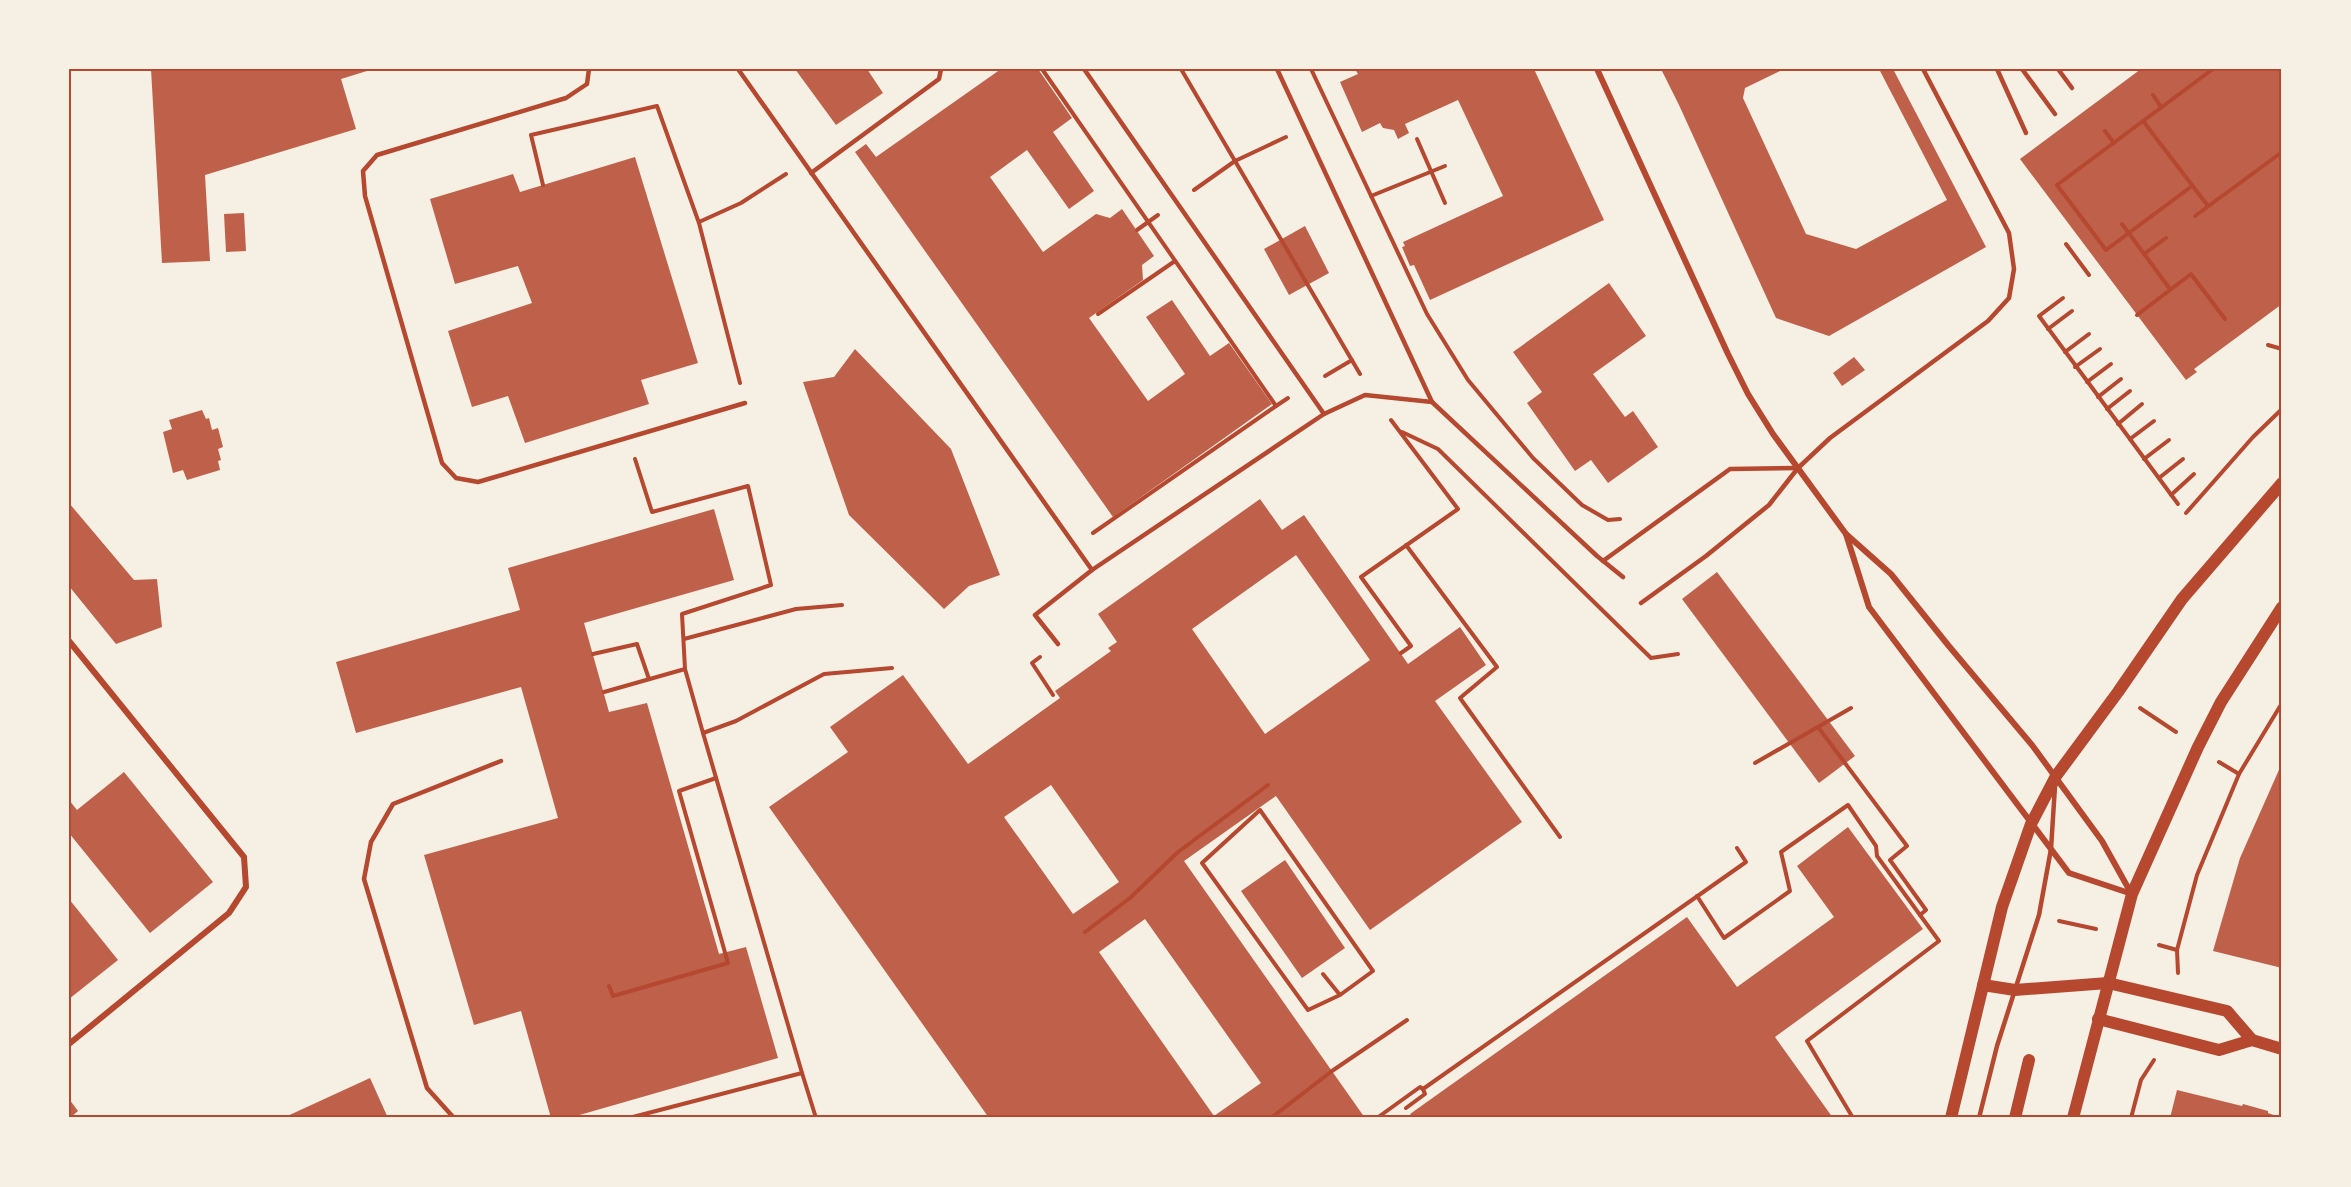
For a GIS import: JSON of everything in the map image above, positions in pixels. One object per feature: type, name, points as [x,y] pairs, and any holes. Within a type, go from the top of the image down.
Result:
[{"type":"main road","points":[[1951,1118],[2002,907],[2031,824],[2056,776],[2182,599],[2282,483]]},
{"type":"main road","points":[[2073,1118],[2132,894],[2202,738],[2221,702],[2282,607]]},
{"type":"main road","points":[[1983,985],[2015,990],[2108,983],[2227,1011],[2252,1040],[2282,1049]]},
{"type":"main road","points":[[2098,1019],[2219,1050],[2252,1040]]},
{"type":"main road","points":[[2015,1118],[2029,1060]]},
{"type":"street","points":[[1597,69],[1748,394],[1846,534],[1891,574],[2056,776],[2102,841],[2132,894]]},
{"type":"street","points":[[1846,534],[1869,607],[2069,873],[2132,894]]},
{"type":"street","points":[[69,641],[244,857],[246,887],[229,913],[69,1044]]},
{"type":"lane","points":[[589,69],[587,84],[566,98],[377,155],[363,171],[365,196],[442,463],[456,478],[478,482],[745,403]]},
{"type":"lane","points":[[738,69],[1092,570]]},
{"type":"lane","points":[[811,173],[939,79],[941,69]]},
{"type":"lane","points":[[1084,69],[1324,414]]},
{"type":"lane","points":[[1277,69],[1432,402],[1623,577]]},
{"type":"lane","points":[[1641,603],[1706,556],[1769,505],[1798,468],[1840,431],[1988,321],[2009,298],[2014,268],[2009,232],[1923,69]]},
{"type":"lane","points":[[1997,69],[2026,133]]},
{"type":"lane","points":[[2022,69],[2055,114]]},
{"type":"lane","points":[[2058,69],[2072,88]]},
{"type":"lane","points":[[1058,644],[1035,615],[1092,570],[1324,414],[1365,395],[1432,402]]},
{"type":"lane","points":[[1603,561],[1730,469],[1798,468]]},
{"type":"lane","points":[[454,1118],[427,1088],[364,879],[371,842],[393,804],[501,761]]},
{"type":"lane","points":[[1979,1118],[1997,1046],[2039,915],[2051,849],[2056,776]]},
{"type":"path","points":[[1042,69],[1276,406],[1074,546]]},
{"type":"path","points":[[1181,69],[1373,395],[1458,509],[1361,577],[1411,646],[1401,653]]},
{"type":"path","points":[[1311,69],[1427,314],[1468,380],[1533,458],[1582,505],[1608,520],[1624,519]]},
{"type":"path","points":[[2199,69],[2204,76]]},
{"type":"path","points":[[2192,186],[2106,250],[2057,185],[2213,69]]},
{"type":"path","points":[[2153,95],[2162,107]]},
{"type":"path","points":[[543,185],[531,135],[657,106],[699,222],[745,403]]},
{"type":"path","points":[[1137,230],[1235,161],[1333,116]]},
{"type":"path","points":[[2143,121],[2208,207]]},
{"type":"path","points":[[2105,131],[2114,143]]},
{"type":"path","points":[[1416,139],[1445,203]]},
{"type":"path","points":[[2195,216],[2282,152]]},
{"type":"path","points":[[1371,196],[1445,166]]},
{"type":"path","points":[[699,222],[741,203],[762,189]]},
{"type":"path","points":[[2128,233],[2122,224],[2170,289]]},
{"type":"path","points":[[2144,254],[2166,238]]},
{"type":"path","points":[[2066,244],[2089,275]]},
{"type":"path","points":[[1098,314],[1175,261]]},
{"type":"path","points":[[2138,315],[2191,274],[2225,319]]},
{"type":"path","points":[[2063,298],[2038,316],[2178,504]]},
{"type":"path","points":[[2048,329],[2072,311]]},
{"type":"path","points":[[2065,352],[2089,334]]},
{"type":"path","points":[[2268,345],[2282,348]]},
{"type":"path","points":[[2075,367],[2100,349]]},
{"type":"path","points":[[2087,382],[2111,364]]},
{"type":"path","points":[[2098,397],[2121,379]]},
{"type":"path","points":[[2107,409],[2130,391]]},
{"type":"path","points":[[2118,423],[2142,404]]},
{"type":"path","points":[[2186,513],[2253,437],[2282,408]]},
{"type":"path","points":[[2130,439],[2154,421]]},
{"type":"path","points":[[1399,430],[1438,449],[1651,658],[1678,654]]},
{"type":"path","points":[[628,438],[652,512],[748,486],[771,585],[682,614],[685,669],[816,1118]]},
{"type":"path","points":[[2144,459],[2169,440]]},
{"type":"path","points":[[2159,478],[2183,459]]},
{"type":"path","points":[[2171,495],[2194,474]]},
{"type":"path","points":[[1406,545],[1497,667],[1460,698],[1560,837]]},
{"type":"path","points":[[684,639],[796,609],[842,605]]},
{"type":"path","points":[[593,654],[637,644],[649,679]]},
{"type":"path","points":[[1053,695],[1032,663],[1058,644]]},
{"type":"path","points":[[703,733],[736,721],[824,674],[892,668]]},
{"type":"path","points":[[604,692],[685,669]]},
{"type":"path","points":[[2178,964],[2177,950],[2197,875],[2239,774],[2282,703]]},
{"type":"path","points":[[2134,704],[2181,736]]},
{"type":"path","points":[[1755,763],[1851,708]]},
{"type":"path","points":[[1818,727],[1907,846],[1890,860],[1926,910],[1920,915]]},
{"type":"path","points":[[2214,758],[2239,774]]},
{"type":"path","points":[[609,986],[613,996],[728,963],[679,791],[716,778]]},
{"type":"path","points":[[1085,932],[1130,898],[1178,852],[1268,785]]},
{"type":"path","points":[[1697,896],[1724,938],[1790,891],[1780,852],[1848,805],[1876,846],[1877,856],[1939,941],[1807,1041],[1854,1118]]},
{"type":"path","points":[[1260,810],[1373,971],[1340,995],[1308,1010],[1202,863],[1260,810]]},
{"type":"path","points":[[1377,1118],[1420,1087],[1423,1089],[1746,862],[1737,848]]},
{"type":"path","points":[[2050,918],[2098,930]]},
{"type":"path","points":[[2159,945],[2177,950]]},
{"type":"path","points":[[1323,974],[1340,995]]},
{"type":"path","points":[[1271,1118],[1332,1071],[1407,1020]]},
{"type":"path","points":[[2131,1118],[2141,1080],[2149,1067]]},
{"type":"path","points":[[629,1118],[802,1073]]},
{"type":"path","points":[[1406,1108],[1425,1094],[1423,1089]]},
{"type":"building","points":[[151,69],[370,70],[341,79],[356,129],[205,175],[210,261],[162,263]]},
{"type":"building","points":[[795,69],[867,69],[883,93],[836,125]]},
{"type":"building","points":[[1001,69],[1038,69],[1072,118],[1053,132],[1094,191],[1069,209],[1027,150],[990,177],[1043,252],[1096,214],[1110,218],[1122,209],[1154,256],[1142,265],[1143,280],[1089,318],[1148,401],[1185,374],[1146,317],[1172,300],[1210,356],[1229,343],[1272,404],[1113,517],[855,152],[866,144],[876,157]]},
{"type":"building","points":[[1355,69],[1534,69],[1604,220],[1430,300],[1414,265],[1410,266],[1402,247],[1405,246],[1403,242],[1503,196],[1458,100],[1405,124],[1409,133],[1398,139],[1394,130],[1383,128],[1380,123],[1362,132],[1340,82],[1358,74]]},
{"type":"building","points":[[1661,69],[1784,69],[1745,88],[1743,98],[1806,234],[1856,249],[1947,200],[1879,69],[1893,69],[1986,247],[1829,336],[1776,318]]},
{"type":"building","points":[[2141,69],[2282,69],[2282,304],[2194,369],[2197,372],[2186,380],[2020,159]]},
{"type":"building","points":[[635,157],[698,363],[641,380],[649,404],[525,443],[508,396],[472,407],[448,331],[532,303],[518,266],[455,284],[430,199],[513,174],[520,192]]},
{"type":"building","points":[[244,213],[246,251],[226,252],[224,214]]},
{"type":"building","points":[[1305,226],[1329,273],[1289,295],[1264,249]]},
{"type":"building","points":[[1609,283],[1646,336],[1593,374],[1625,417],[1633,411],[1658,447],[1608,483],[1591,460],[1575,471],[1527,403],[1542,392],[1513,352]]},
{"type":"building","points":[[855,349],[951,449],[1000,575],[969,586],[944,609],[849,515],[803,382],[834,377]]},
{"type":"building","points":[[1854,357],[1865,370],[1842,386],[1833,373]]},
{"type":"building","points":[[202,410],[206,419],[209,418],[212,430],[218,428],[223,447],[218,449],[221,460],[218,461],[220,470],[187,480],[183,470],[173,473],[163,432],[172,429],[169,420]]},
{"type":"building","points":[[1260,499],[1282,530],[1304,515],[1408,664],[1460,627],[1486,665],[1435,701],[1522,822],[1370,930],[1276,796],[1184,861],[1365,1118],[989,1118],[769,807],[848,752],[830,727],[903,675],[968,764],[1060,698],[1055,691],[1111,651],[1108,648],[1117,642],[1098,614]],"holes":[[[1296,555],[1370,660],[1265,734],[1192,629]],[[1051,785],[1119,882],[1073,914],[1004,817]],[[1145,919],[1261,1083],[1214,1116],[1099,952]]]},
{"type":"building","points":[[69,503],[134,580],[157,579],[162,627],[116,644],[69,586]]},
{"type":"building","points":[[714,509],[734,580],[584,623],[609,712],[647,703],[719,954],[746,947],[778,1058],[569,1118],[551,1118],[521,1011],[474,1025],[424,855],[558,818],[521,687],[356,733],[336,662],[520,610],[508,568]]},
{"type":"building","points":[[1717,572],[1855,756],[1819,783],[1682,599]]},
{"type":"building","points":[[2282,763],[2282,968],[2213,951],[2240,858]]},
{"type":"building","points":[[124,772],[213,882],[150,933],[69,833],[69,800],[77,810]]},
{"type":"building","points":[[1848,827],[1923,929],[1775,1037],[1833,1118],[1413,1118],[1410,1114],[1687,917],[1737,987],[1834,917],[1797,866]]},
{"type":"building","points":[[1285,860],[1345,948],[1302,978],[1241,891]]},
{"type":"building","points":[[69,899],[118,960],[69,999]]},
{"type":"building","points":[[370,1078],[388,1118],[283,1118]]},
{"type":"building","points":[[2177,1090],[2242,1106],[2243,1104],[2268,1111],[2282,1118],[2170,1118]]},
{"type":"building","points":[[69,1099],[78,1111],[70,1118],[69,1118]]}]
